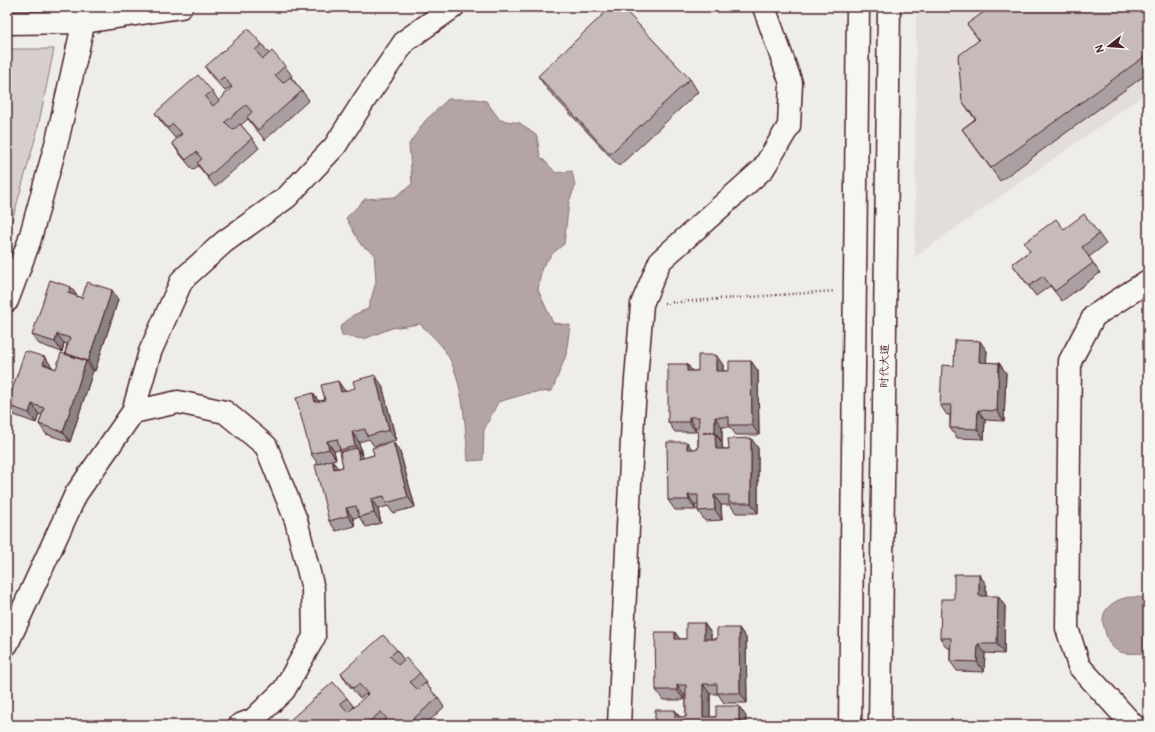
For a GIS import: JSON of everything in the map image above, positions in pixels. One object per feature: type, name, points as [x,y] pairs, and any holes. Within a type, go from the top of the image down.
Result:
[{"type":"main road","points":[[7,23],[86,14],[180,7]]},
{"type":"main road","points":[[7,644],[76,494],[132,412],[150,352],[182,280],[224,242],[287,197],[335,146],[405,41],[453,7]]},
{"type":"main road","points":[[620,725],[632,417],[642,304],[660,261],[763,169],[789,126],[791,83],[764,7]]},
{"type":"main road","points":[[850,725],[858,7]]},
{"type":"main road","name":"时代大道","points":[[880,725],[889,7]]},
{"type":"main road","points":[[7,301],[29,242],[58,137],[86,14]]},
{"type":"main road","points":[[1133,725],[1079,666],[1067,628],[1070,361],[1094,316],[1148,281]]},
{"type":"main road","points":[[132,412],[178,402],[225,412],[266,446],[296,520],[313,589],[314,637],[284,690],[253,720],[240,725]]},
{"type":"path","points":[[642,304],[855,289]]},
{"type":"shaded area","points":[[916,7],[1148,7],[1148,92],[915,257]]},
{"type":"shaded area","points":[[7,49],[54,49],[37,132],[7,239]]},
{"type":"shaded area","points":[[448,99],[475,99],[486,101],[500,120],[520,123],[537,136],[540,156],[556,173],[572,171],[575,186],[569,202],[564,244],[553,253],[542,267],[538,290],[553,323],[570,325],[566,355],[552,391],[529,393],[498,402],[484,430],[483,460],[468,461],[464,416],[459,384],[448,356],[433,336],[420,324],[392,328],[364,339],[342,336],[340,327],[353,315],[368,309],[376,282],[374,253],[361,245],[346,218],[365,199],[395,197],[412,184],[409,144],[425,121]]},
{"type":"shaded area","points":[[1148,596],[1148,655],[1118,651],[1108,640],[1103,625],[1106,610],[1118,600],[1123,598]]},
{"type":"building","points":[[611,7],[622,7],[690,79],[610,154],[538,76]]},
{"type":"building","points":[[991,7],[1148,7],[1148,54],[991,168],[962,129],[976,119],[962,101],[958,56],[979,40],[967,24]]},
{"type":"building","points":[[248,29],[262,44],[255,50],[263,59],[272,51],[285,66],[275,75],[283,83],[290,77],[302,91],[258,130],[247,117],[252,112],[246,105],[225,122],[233,130],[240,124],[252,138],[208,177],[197,163],[202,159],[196,152],[186,160],[172,143],[182,134],[173,124],[168,128],[155,113],[198,75],[212,91],[205,97],[213,106],[232,87],[224,77],[218,81],[205,67]]},
{"type":"building","points":[[1148,161],[1148,173],[1142,165]]},
{"type":"building","points":[[1084,214],[1099,234],[1082,247],[1093,263],[1055,291],[1043,276],[1029,286],[1012,264],[1030,251],[1024,243],[1056,219],[1064,229]]},
{"type":"building","points":[[50,280],[71,287],[68,293],[82,298],[87,282],[112,290],[88,361],[65,353],[70,338],[57,334],[55,342],[32,335]]},
{"type":"building","points":[[955,340],[980,341],[979,362],[999,363],[997,411],[978,410],[977,429],[950,428],[951,405],[940,405],[942,365],[954,366]]},
{"type":"building","points":[[25,351],[45,357],[43,364],[56,369],[61,353],[86,361],[63,432],[39,424],[44,408],[32,404],[29,413],[7,405]]},
{"type":"building","points":[[698,355],[716,355],[716,371],[729,371],[729,361],[751,361],[752,425],[729,425],[729,417],[715,417],[715,432],[703,433],[715,433],[716,449],[729,449],[728,439],[751,438],[751,503],[729,503],[729,495],[714,495],[715,510],[698,511],[698,495],[688,495],[689,500],[668,500],[667,442],[687,442],[687,449],[698,449],[699,417],[689,417],[689,422],[668,422],[668,364],[687,364],[687,371],[698,371]]},
{"type":"building","points":[[375,375],[389,430],[367,436],[365,429],[352,432],[355,446],[340,450],[337,439],[327,441],[329,449],[311,454],[296,398],[313,393],[315,402],[325,400],[321,385],[338,381],[341,392],[355,388],[353,381]]},
{"type":"building","points":[[393,442],[408,497],[386,503],[384,496],[371,499],[374,513],[359,517],[356,506],[346,508],[348,516],[329,521],[315,465],[332,460],[334,469],[343,467],[340,452],[357,448],[359,459],[374,455],[372,448]]},
{"type":"building","points":[[954,574],[979,574],[979,596],[998,596],[997,644],[978,644],[977,662],[950,661],[951,638],[940,638],[941,599],[954,599]]},
{"type":"building","points":[[686,623],[704,623],[704,639],[717,639],[717,628],[739,628],[740,693],[717,693],[717,684],[703,684],[703,717],[716,717],[716,706],[739,706],[739,725],[655,725],[655,710],[675,710],[675,717],[686,717],[686,685],[677,685],[677,690],[656,690],[655,632],[675,632],[675,639],[686,639]]},
{"type":"building","points":[[383,635],[397,650],[390,656],[398,665],[406,658],[420,673],[410,682],[418,690],[425,683],[438,698],[406,725],[383,725],[382,723],[387,719],[381,712],[365,725],[294,725],[290,720],[333,682],[347,698],[340,703],[348,712],[368,694],[359,684],[353,688],[341,673]]}]
